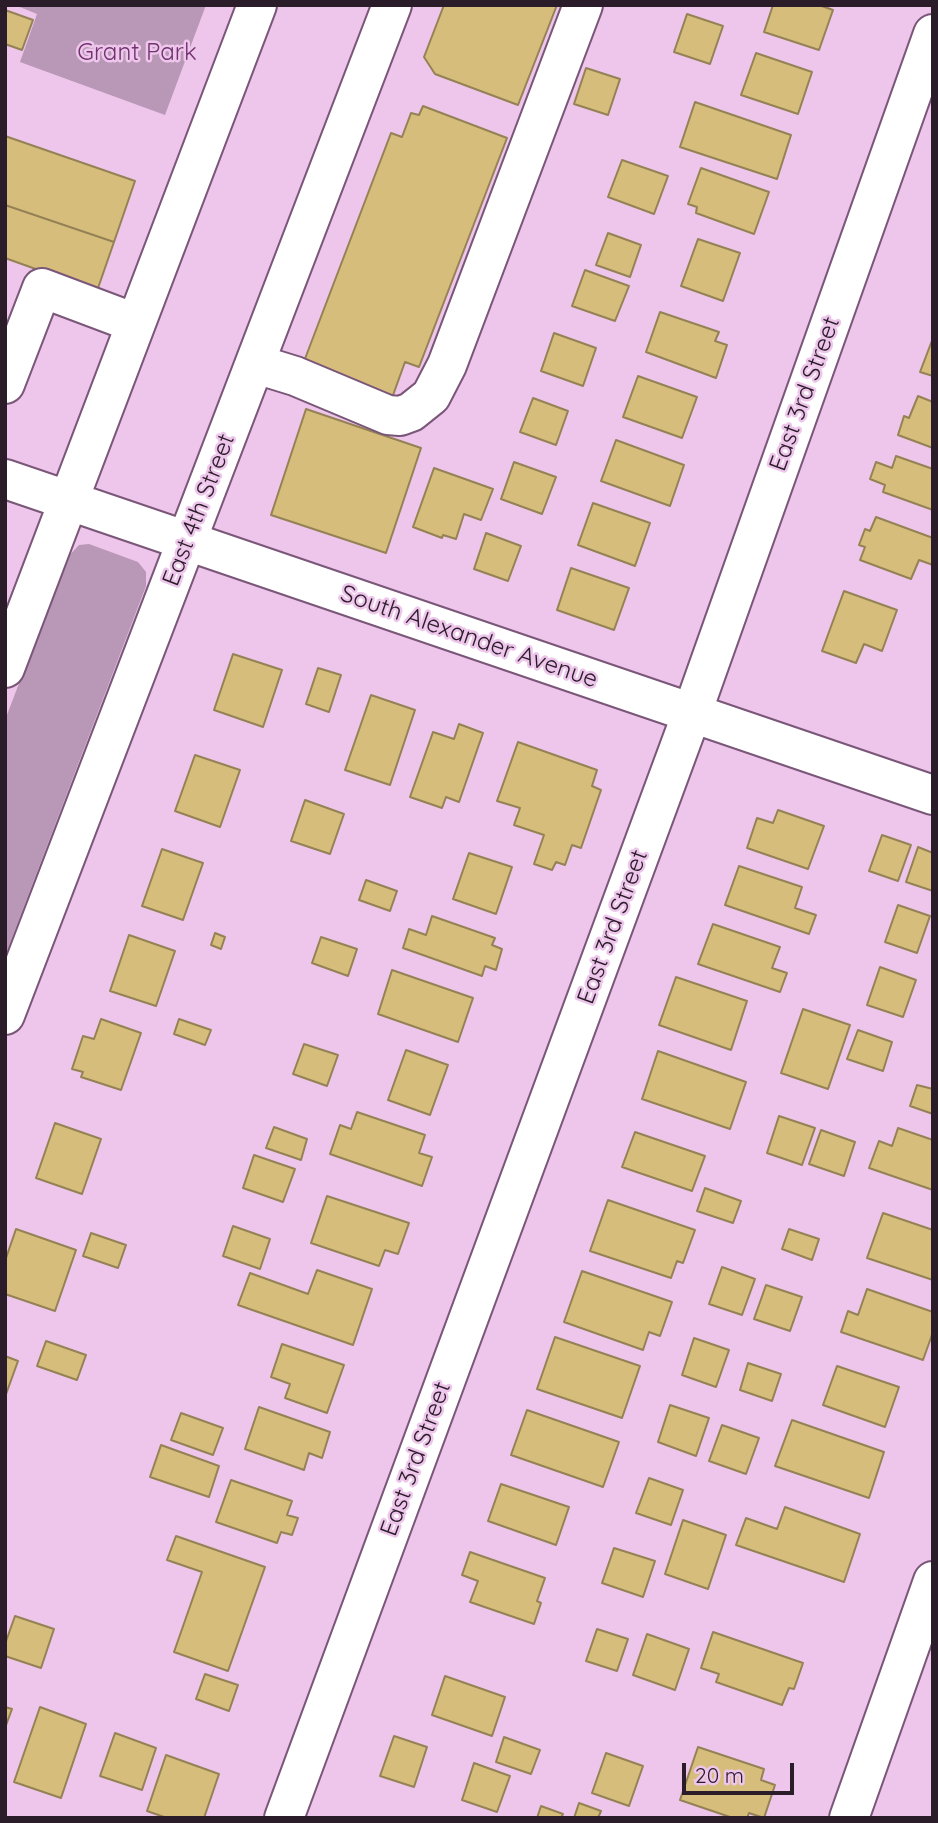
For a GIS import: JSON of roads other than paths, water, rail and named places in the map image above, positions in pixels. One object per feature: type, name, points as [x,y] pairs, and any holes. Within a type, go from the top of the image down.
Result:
[{"type":"street","points":[[5,668],[257,5]]},
{"type":"street","name":"East 4th Street","points":[[5,1015],[392,5]]},
{"type":"street","points":[[256,364],[295,376],[388,415],[400,416],[411,412],[431,396],[447,365],[583,5]]},
{"type":"street","name":"East 3rd Street","points":[[284,1818],[692,713],[933,34]]},
{"type":"street","points":[[5,384],[42,288],[135,323]]},
{"type":"street","name":"South Alexander Avenue","points":[[5,479],[933,795]]},
{"type":"street","points":[[849,1818],[933,1581]]},
{"type":"park label","name":"Grant Park","points":[[137,53]]}]
